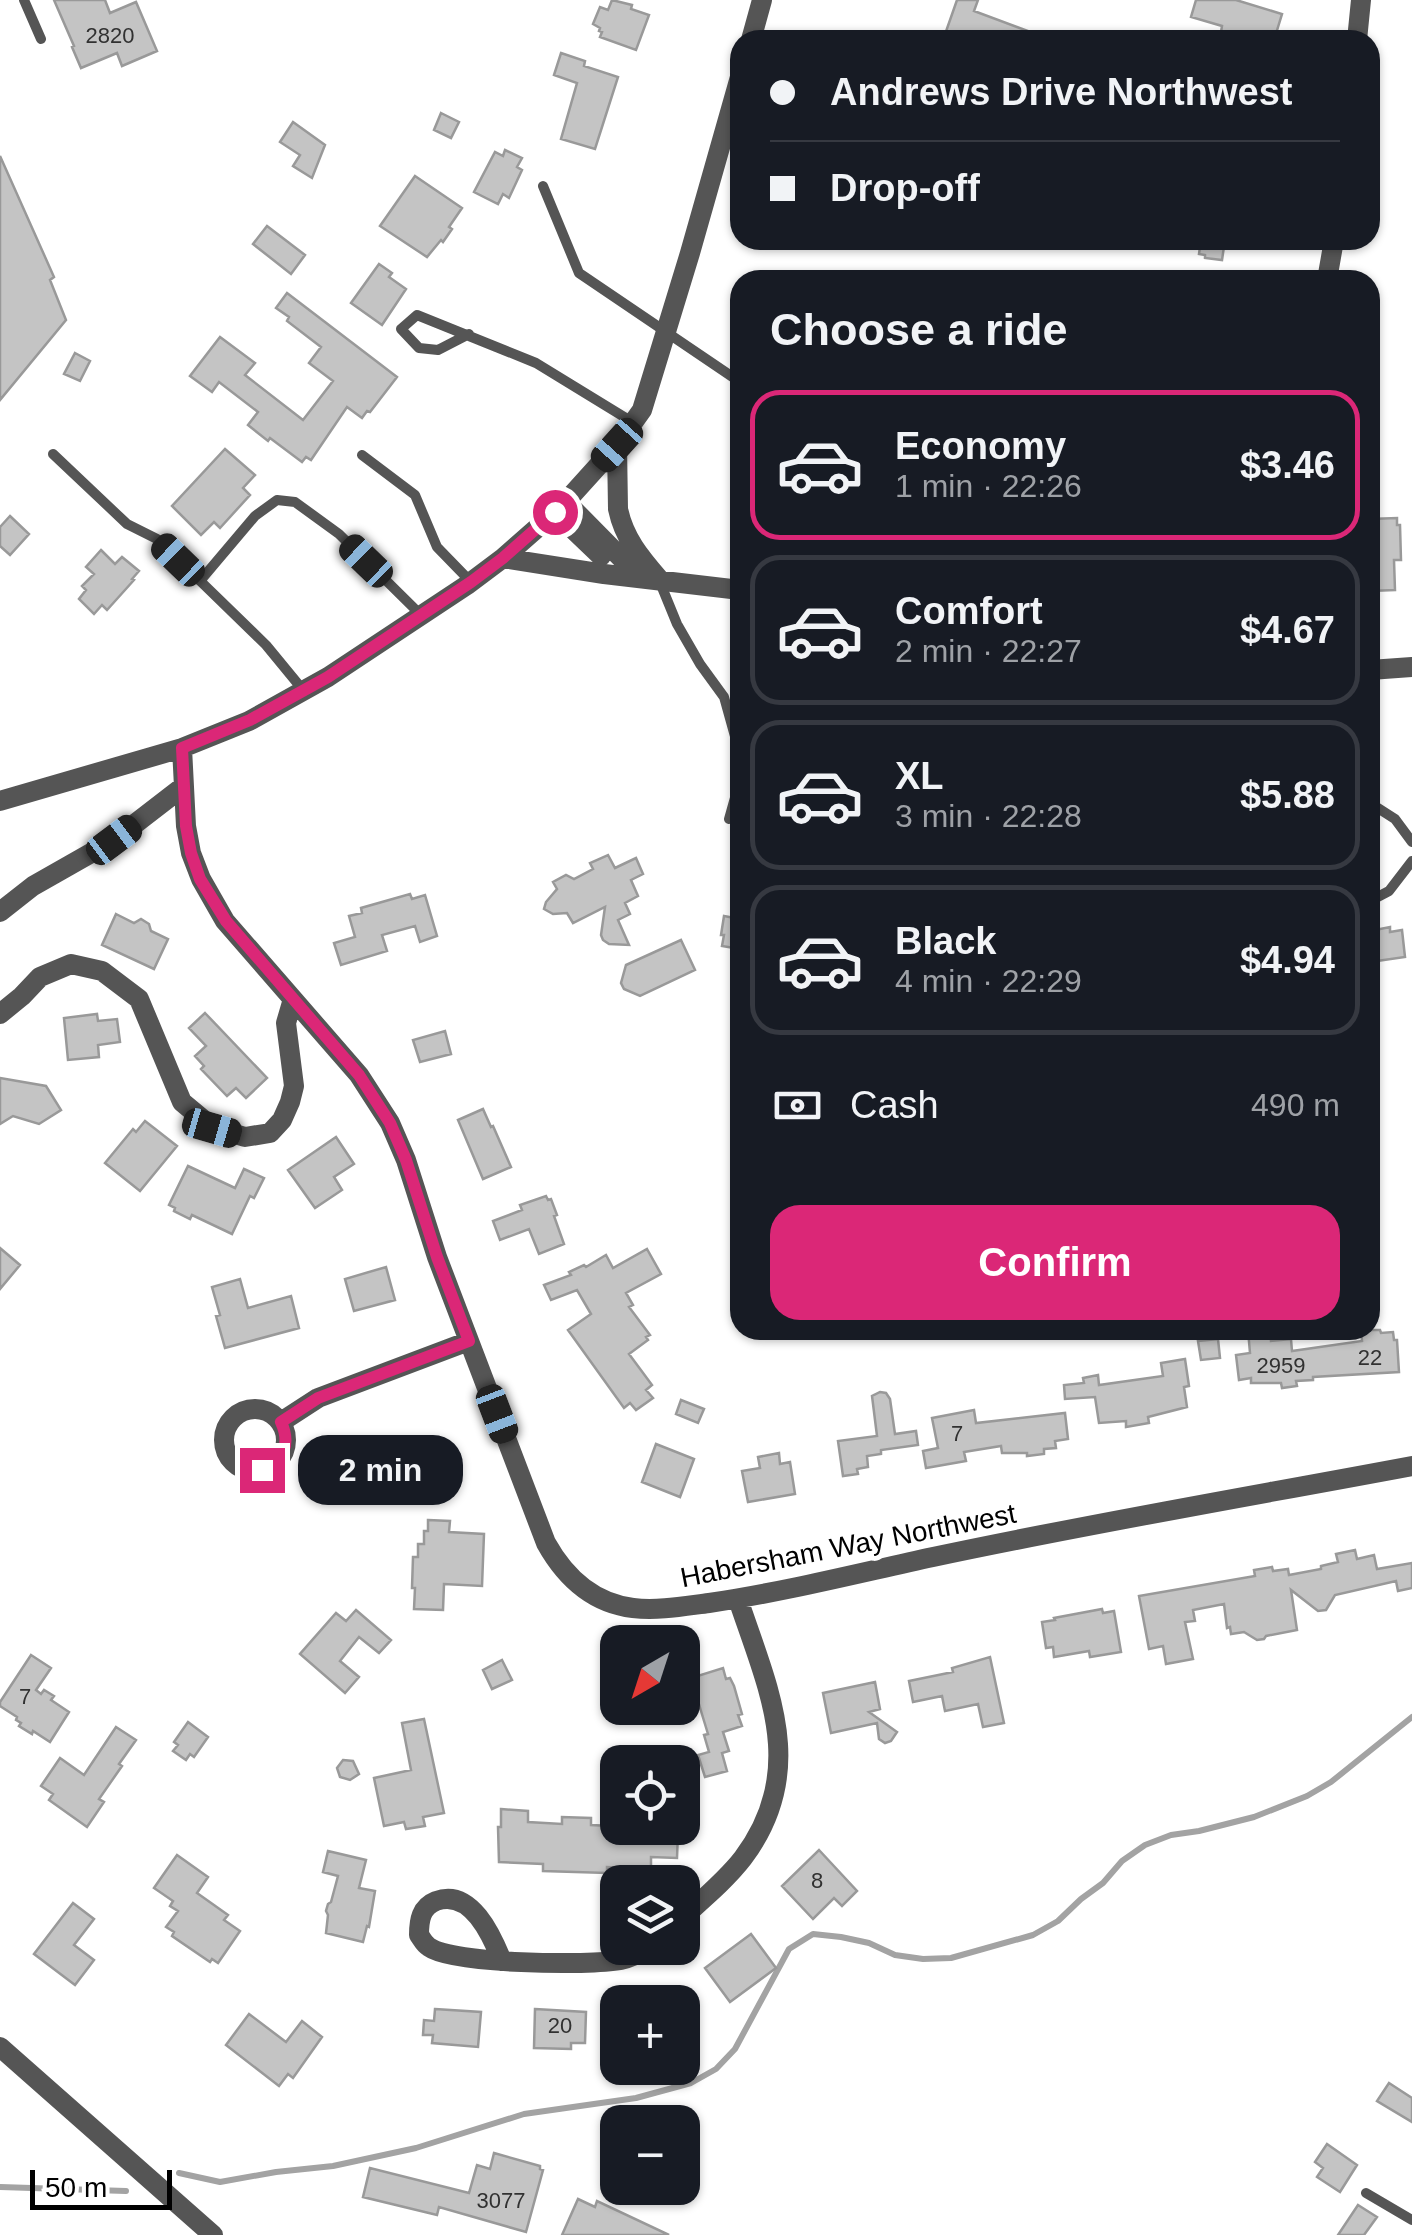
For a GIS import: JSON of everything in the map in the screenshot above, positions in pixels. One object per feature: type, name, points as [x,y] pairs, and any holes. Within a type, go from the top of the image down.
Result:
[{"type":"street","points":[[753,30],[762,0]]},
{"type":"street","points":[[1358,30],[1361,0]]},
{"type":"street","points":[[0,801],[182,748],[250,720],[328,677],[471,582],[560,507],[617,445],[642,410],[730,112]]},
{"type":"street","points":[[617,445],[618,509],[640,577]]},
{"type":"street","points":[[560,507],[640,577]]},
{"type":"street","points":[[503,558],[730,589]]},
{"type":"street","points":[[1380,669],[1412,667]]},
{"type":"street","name":"Habersham Way Northwest","points":[[182,748],[186,826],[200,879],[226,921],[359,1075],[390,1123],[546,1543],[570,1578],[600,1599],[633,1608],[738,1599],[990,1545],[1412,1466]]},
{"type":"street","points":[[0,912],[33,886],[114,840],[184,786]]},
{"type":"street","points":[[0,1014],[40,977],[71,964],[102,971],[139,999],[182,1102],[212,1128],[244,1137],[270,1133],[282,1120],[290,1102],[294,1086],[286,1023],[293,999]]},
{"type":"street","points":[[281,1422],[318,1398],[469,1341]]},
{"type":"street","points":[[700,1901],[742,1860],[766,1818],[779,1764],[772,1698],[738,1599]]},
{"type":"street","points":[[502,1961],[600,1962]]},
{"type":"street","points":[[0,2046],[214,2235]]},
{"type":"lane","points":[[24,0],[40,39]]},
{"type":"lane","points":[[543,186],[579,273],[730,375]]},
{"type":"lane","points":[[469,334],[438,350],[420,348],[401,329],[417,315],[469,334],[536,363],[634,422]]},
{"type":"lane","points":[[53,454],[128,524],[157,540],[266,645],[304,690]]},
{"type":"lane","points":[[362,455],[414,495],[437,547],[471,582]]},
{"type":"lane","points":[[200,581],[255,516],[277,500],[295,502],[338,534],[421,615]]},
{"type":"lane","points":[[640,577],[677,624],[724,697],[730,718]]},
{"type":"lane","points":[[1380,809],[1395,819],[1412,842]]},
{"type":"lane","points":[[1380,896],[1389,892],[1412,860]]},
{"type":"lane","points":[[1366,2193],[1412,2220]]},
{"type":"building","points":[[54,0],[105,0],[110,13],[136,2],[157,51],[122,66],[117,53],[81,68]]},
{"type":"building","points":[[612,0],[649,15],[636,50],[600,37],[600,28],[593,24],[600,7],[608,10]]},
{"type":"building","points":[[957,0],[978,0],[974,11],[1025,30],[946,30]]},
{"type":"building","points":[[1196,0],[1236,0],[1282,14],[1277,30],[1221,30],[1222,26],[1191,17]]},
{"type":"building","points":[[561,53],[585,61],[584,66],[618,77],[595,149],[561,139],[577,83],[554,75]]},
{"type":"building","points":[[441,113],[459,122],[451,138],[434,130]]},
{"type":"building","points":[[293,122],[325,145],[312,178],[293,166],[300,155],[280,142]]},
{"type":"building","points":[[505,150],[522,158],[517,167],[522,170],[509,198],[503,194],[498,204],[474,192],[495,152],[503,156]]},
{"type":"building","points":[[0,156],[54,277],[50,280],[66,320],[0,400]]},
{"type":"building","points":[[415,176],[462,208],[443,242],[427,257],[380,226]]},
{"type":"building","points":[[267,226],[305,255],[291,274],[253,244]]},
{"type":"building","points":[[1200,250],[1224,250],[1222,260],[1199,254]]},
{"type":"building","points":[[379,264],[406,289],[382,325],[351,303]]},
{"type":"building","points":[[287,293],[397,377],[362,418],[347,407],[311,460],[306,457],[302,462],[248,425],[258,412],[219,382],[212,392],[190,376],[220,337],[255,363],[245,375],[303,420],[333,381],[309,363],[321,347],[276,308]]},
{"type":"building","points":[[75,353],[90,361],[80,381],[64,374]]},
{"type":"building","points":[[225,449],[255,475],[243,488],[250,495],[220,528],[214,522],[201,535],[172,506]]},
{"type":"building","points":[[10,516],[29,534],[10,555],[0,546],[0,527]]},
{"type":"building","points":[[1397,518],[1400,525],[1401,560],[1394,560],[1395,590],[1380,591],[1380,519]]},
{"type":"building","points":[[101,550],[115,564],[122,557],[139,571],[107,610],[102,605],[94,614],[79,599],[86,590],[82,586],[94,574],[86,567]]},
{"type":"building","points":[[608,855],[615,868],[636,858],[643,874],[631,880],[638,896],[625,903],[630,914],[618,920],[629,945],[603,940],[605,907],[573,923],[567,913],[553,914],[544,909],[557,889],[553,882],[566,875],[574,879],[593,869],[590,863]]},
{"type":"building","points":[[410,894],[412,899],[425,895],[437,936],[420,942],[415,926],[382,935],[387,951],[341,965],[334,943],[355,937],[349,916],[362,913],[361,908]]},
{"type":"building","points":[[116,914],[134,923],[141,919],[151,931],[168,939],[154,969],[102,945]]},
{"type":"building","points":[[724,916],[730,917],[730,947],[722,946]]},
{"type":"building","points":[[1380,929],[1402,930],[1405,957],[1380,961]]},
{"type":"building","points":[[681,940],[695,970],[640,996],[624,989],[621,983],[626,965]]},
{"type":"building","points":[[205,1013],[267,1078],[246,1098],[236,1088],[227,1096],[201,1069],[204,1066],[195,1056],[206,1046],[189,1028]]},
{"type":"building","points":[[97,1014],[98,1021],[117,1019],[120,1042],[98,1045],[99,1057],[68,1060],[64,1018]]},
{"type":"building","points":[[445,1031],[451,1054],[420,1062],[413,1040]]},
{"type":"building","points":[[0,1078],[46,1086],[61,1110],[39,1124],[13,1116],[0,1124]]},
{"type":"building","points":[[483,1109],[511,1167],[483,1179],[458,1120]]},
{"type":"building","points":[[145,1121],[177,1146],[140,1191],[105,1163],[133,1129],[136,1132]]},
{"type":"building","points":[[336,1137],[354,1164],[334,1177],[342,1190],[315,1208],[288,1170]]},
{"type":"building","points":[[188,1166],[235,1188],[244,1169],[264,1178],[254,1198],[250,1196],[232,1234],[192,1215],[190,1219],[169,1205]]},
{"type":"building","points":[[546,1196],[557,1215],[554,1216],[564,1244],[539,1254],[529,1229],[500,1240],[493,1221]]},
{"type":"building","points":[[0,1248],[20,1265],[0,1289]]},
{"type":"building","points":[[647,1249],[661,1274],[626,1293],[633,1305],[629,1307],[650,1335],[629,1354],[652,1385],[646,1390],[653,1398],[636,1410],[630,1403],[624,1408],[568,1330],[591,1314],[577,1290],[551,1300],[544,1285],[606,1255],[613,1268]]},
{"type":"building","points":[[386,1267],[395,1300],[354,1311],[345,1279]]},
{"type":"building","points":[[240,1279],[248,1308],[291,1296],[299,1328],[225,1348],[212,1287]]},
{"type":"building","points":[[1380,1330],[1393,1332],[1397,1340],[1399,1372],[1313,1377],[1296,1381],[1297,1386],[1282,1388],[1281,1383],[1239,1380],[1236,1355],[1250,1353],[1249,1340],[1291,1340],[1292,1351],[1380,1340]]},
{"type":"building","points":[[1218,1340],[1220,1358],[1201,1360],[1198,1341]]},
{"type":"building","points":[[1185,1359],[1187,1407],[1148,1417],[1149,1423],[1126,1427],[1126,1421],[1099,1423],[1095,1397],[1065,1399],[1064,1385],[1084,1383],[1083,1378],[1098,1375],[1099,1385],[1163,1376],[1161,1363]]},
{"type":"building","points":[[880,1392],[890,1399],[895,1434],[916,1431],[918,1445],[881,1450],[881,1454],[867,1456],[868,1467],[857,1469],[858,1474],[843,1476],[838,1441],[877,1436],[872,1396]]},
{"type":"building","points":[[681,1400],[704,1409],[698,1423],[676,1414]]},
{"type":"building","points":[[974,1410],[976,1423],[1065,1413],[1068,1439],[1055,1441],[1056,1448],[1044,1449],[1044,1454],[1002,1453],[1001,1446],[964,1452],[966,1461],[926,1468],[923,1451],[938,1448],[932,1418]]},
{"type":"building","points":[[656,1444],[694,1459],[680,1497],[642,1482]]},
{"type":"building","points":[[779,1453],[780,1464],[790,1462],[795,1494],[748,1502],[742,1471],[760,1468],[758,1457]]},
{"type":"building","points":[[428,1520],[450,1521],[449,1532],[484,1534],[482,1586],[444,1584],[443,1610],[414,1609],[413,1557],[418,1557],[418,1544],[424,1544]]},
{"type":"building","points":[[1355,1550],[1357,1559],[1374,1555],[1377,1569],[1412,1563],[1412,1588],[1398,1591],[1396,1581],[1335,1595],[1326,1610],[1318,1611],[1291,1590],[1297,1630],[1257,1640],[1244,1632],[1231,1634],[1224,1604],[1193,1610],[1195,1621],[1185,1622],[1193,1659],[1166,1664],[1163,1646],[1149,1649],[1139,1596],[1255,1576],[1254,1570],[1272,1567],[1273,1571],[1288,1569],[1289,1575],[1321,1569],[1338,1562],[1336,1554]]},
{"type":"building","points":[[1102,1609],[1103,1613],[1114,1611],[1121,1652],[1090,1657],[1089,1651],[1054,1657],[1053,1647],[1046,1648],[1042,1622]]},
{"type":"building","points":[[356,1610],[391,1640],[379,1653],[359,1637],[340,1661],[359,1677],[345,1693],[300,1654],[336,1613],[346,1621]]},
{"type":"building","points":[[31,1655],[51,1668],[36,1690],[54,1696],[51,1700],[69,1712],[50,1742],[19,1726],[17,1717],[0,1706]]},
{"type":"building","points":[[990,1657],[1004,1723],[983,1727],[978,1704],[945,1711],[942,1696],[913,1702],[909,1681],[953,1672],[952,1668]]},
{"type":"building","points":[[502,1660],[512,1680],[492,1689],[483,1670]]},
{"type":"building","points":[[723,1668],[726,1679],[730,1678],[734,1686],[742,1714],[738,1715],[742,1726],[723,1732],[729,1751],[722,1753],[727,1771],[705,1777],[700,1754],[709,1752],[700,1708],[700,1675]]},
{"type":"building","points":[[875,1682],[880,1709],[869,1712],[897,1732],[891,1741],[879,1739],[877,1723],[831,1733],[823,1693]]},
{"type":"building","points":[[424,1719],[444,1813],[423,1817],[425,1826],[406,1829],[404,1822],[384,1826],[374,1778],[411,1770],[402,1723]]},
{"type":"building","points":[[188,1722],[208,1737],[194,1757],[190,1754],[186,1760],[173,1751],[178,1745],[174,1742]]},
{"type":"building","points":[[116,1727],[136,1740],[99,1799],[104,1802],[87,1827],[49,1800],[53,1794],[41,1786],[60,1758],[84,1775]]},
{"type":"building","points":[[343,1760],[353,1761],[359,1774],[350,1780],[340,1777],[337,1768]]},
{"type":"building","points":[[501,1809],[528,1811],[528,1822],[562,1824],[562,1817],[591,1818],[591,1825],[600,1825],[600,1845],[678,1845],[677,1858],[651,1857],[651,1865],[600,1865],[600,1873],[543,1871],[543,1864],[499,1862]]},
{"type":"building","points":[[819,1850],[857,1891],[842,1906],[834,1898],[813,1919],[782,1886]]},
{"type":"building","points":[[328,1851],[366,1860],[359,1888],[375,1891],[363,1942],[326,1933],[326,1911],[338,1876],[323,1872]]},
{"type":"building","points":[[177,1855],[208,1877],[197,1893],[228,1915],[224,1920],[240,1931],[218,1963],[212,1959],[210,1962],[172,1936],[174,1932],[166,1927],[178,1911],[170,1906],[173,1901],[154,1888]]},
{"type":"building","points":[[73,1903],[94,1919],[74,1945],[94,1960],[75,1985],[34,1954]]},
{"type":"building","points":[[751,1934],[776,1968],[730,2002],[705,1968]]},
{"type":"building","points":[[435,2009],[481,2012],[478,2047],[432,2043],[433,2035],[423,2035],[424,2020],[434,2021]]},
{"type":"building","points":[[535,2009],[586,2012],[585,2043],[571,2043],[571,2049],[534,2048]]},
{"type":"building","points":[[249,2014],[286,2042],[302,2021],[322,2037],[293,2078],[288,2074],[279,2086],[226,2045]]},
{"type":"building","points":[[1389,2083],[1412,2098],[1412,2122],[1377,2101]]},
{"type":"building","points":[[1327,2144],[1357,2165],[1340,2192],[1317,2177],[1323,2168],[1315,2162]]},
{"type":"building","points":[[494,2153],[543,2170],[526,2232],[439,2207],[437,2215],[363,2197],[370,2168],[469,2193],[477,2165],[490,2169]]},
{"type":"building","points":[[578,2199],[595,2207],[597,2201],[669,2235],[562,2235]]},
{"type":"building","points":[[1358,2205],[1377,2217],[1364,2235],[1338,2235]]},
{"type":"waterway","points":[[179,2173],[220,2182],[333,2166],[416,2148],[524,2114],[636,2098],[691,2083],[716,2069],[735,2049],[789,1949],[813,1934],[869,1943],[895,1955],[923,1959],[951,1958],[1033,1935],[1058,1921],[1103,1883],[1122,1861],[1145,1845],[1171,1835],[1254,1817],[1307,1796],[1331,1782],[1412,1717]]},
{"type":"waterway","points":[[0,2187],[126,2191]]},
{"type":"route","points":[[262,1470],[274,1466],[282,1457],[286,1433],[281,1422],[302,1407],[469,1341],[390,1123],[359,1075],[226,921],[200,879],[186,826],[182,748],[250,720],[328,677],[471,582],[555,512]]}]
